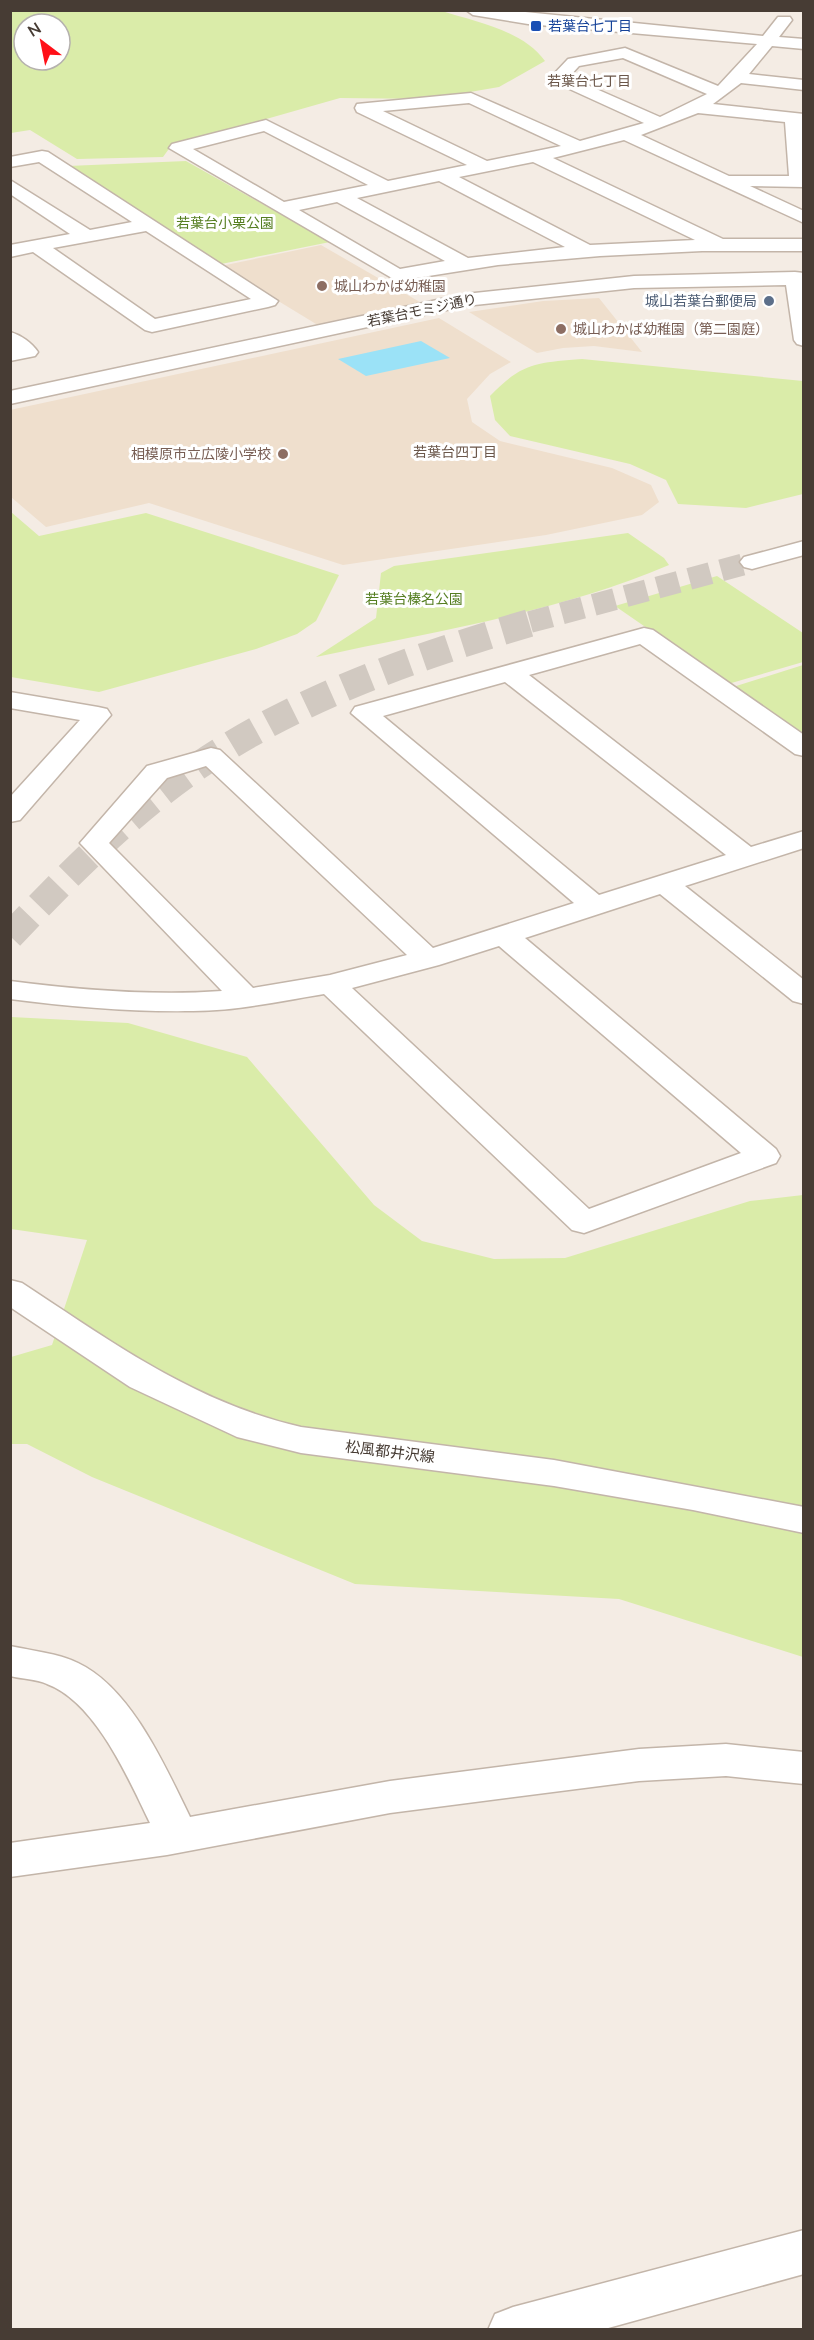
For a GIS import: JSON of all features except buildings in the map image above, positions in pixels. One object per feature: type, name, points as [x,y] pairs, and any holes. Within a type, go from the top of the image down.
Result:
[{"type":"street","points":[[473,10],[528,19],[804,44]]},
{"type":"street","points":[[764,16],[804,22]]},
{"type":"street","points":[[282,208],[535,156],[624,134],[658,123],[694,108],[719,93],[737,78],[784,20]]},
{"type":"street","points":[[658,123],[558,78],[574,62],[625,53],[719,93]]},
{"type":"street","points":[[737,78],[804,85]]},
{"type":"street","points":[[484,166],[363,108],[471,98],[576,146]]},
{"type":"street","points":[[694,108],[798,119],[801,182],[722,180]]},
{"type":"street","points":[[386,187],[266,125],[177,148],[397,275],[463,262],[583,249],[719,244],[804,245]]},
{"type":"street","points":[[624,134],[804,218]]},
{"type":"street","points":[[10,162],[42,156],[268,301],[152,326],[37,246]]},
{"type":"street","points":[[535,156],[719,244]]},
{"type":"street","points":[[441,175],[583,249]]},
{"type":"street","points":[[10,185],[87,237]]},
{"type":"street","points":[[339,196],[463,262]]},
{"type":"street","points":[[10,251],[147,225]]},
{"type":"street","points":[[799,278],[804,340]]},
{"type":"street","name":"若葉台モミジ通り","points":[[10,398],[453,303],[531,290],[668,279],[799,278]]},
{"type":"street","points":[[10,338],[28,352],[10,355]]},
{"type":"street","points":[[752,562],[804,548]]},
{"type":"street","points":[[594,905],[364,713],[644,636],[804,748]]},
{"type":"street","points":[[510,673],[747,857]]},
{"type":"street","points":[[10,700],[98,715],[10,814]]},
{"type":"street","points":[[246,998],[94,843],[157,772],[211,756],[428,959]]},
{"type":"street","points":[[10,990],[83,999],[194,1002],[246,998],[330,984],[428,959],[804,839]]},
{"type":"street","points":[[663,883],[804,995]]},
{"type":"street","points":[[330,984],[584,1223],[764,1156],[504,935]]},
{"type":"street","name":"松風都井沢線","points":[[10,1291],[143,1378],[200,1407],[250,1428],[301,1440],[554,1473],[693,1497],[804,1520]]},
{"type":"street","points":[[10,1661],[63,1674],[87,1689],[107,1711],[147,1772],[178,1836]]},
{"type":"street","points":[[10,1860],[178,1836],[390,1797],[639,1764],[726,1760],[804,1768]]},
{"type":"street","points":[[513,2330],[804,2252]]},
{"type":"shaded area","name":"城山わかば幼稚園","points":[[321,245],[425,305],[321,327],[221,266]]},
{"type":"shaded area","name":"城山わかば幼稚園（第二園庭）","points":[[599,298],[642,352],[594,346],[537,353],[469,312],[543,301]]},
{"type":"shaded area","name":"相模原市立広陵小学校","points":[[439,318],[511,362],[490,374],[467,399],[472,422],[500,441],[612,468],[651,485],[659,502],[642,515],[546,535],[343,565],[149,503],[46,527],[11,497],[10,410]]},
{"type":"green space","points":[[11,11],[442,11],[512,34],[536,50],[545,61],[499,87],[429,99],[340,98],[171,146],[163,157],[77,159],[30,130],[11,133]]},
{"type":"green space","name":"若葉台小栗公園","points":[[186,161],[330,242],[221,264],[68,166]]},
{"type":"green space","points":[[582,359],[803,381],[803,494],[746,508],[678,504],[666,480],[630,464],[510,436],[495,420],[490,396],[512,376],[531,366]]},
{"type":"green space","points":[[11,512],[39,536],[146,513],[339,575],[316,621],[297,634],[256,649],[99,692],[11,677]]},
{"type":"green space","name":"若葉台榛名公園","points":[[628,533],[664,558],[669,565],[627,582],[539,608],[316,657],[376,618],[381,573],[394,566]]},
{"type":"green space","points":[[717,576],[803,633],[803,662],[728,684],[615,606]]},
{"type":"green space","points":[[803,665],[803,736],[733,687]]},
{"type":"green space","points":[[11,1017],[128,1023],[247,1057],[374,1205],[422,1241],[494,1259],[565,1258],[750,1201],[803,1195],[803,1657],[619,1599],[355,1584],[92,1477],[27,1444],[11,1444],[11,1357],[52,1345],[87,1240],[11,1229]]},
{"type":"water","points":[[421,341],[450,358],[366,376],[338,359]]},
{"type":"tunnel","points":[[530,622],[752,562]]},
{"type":"tunnel","points":[[10,936],[75,869],[121,826],[195,768],[234,743],[275,720],[359,681],[447,649],[536,621]]},
{"type":"place","name":"若葉台七丁目","points":[[536,26]]},
{"type":"place","name":"城山わかば幼稚園","points":[[322,286]]},
{"type":"place","name":"城山若葉台郵便局","points":[[769,301]]},
{"type":"place","name":"城山わかば幼稚園（第二園庭）","points":[[561,329]]},
{"type":"place","name":"相模原市立広陵小学校","points":[[283,454]]},
{"type":"district","name":"若葉台七丁目","points":[[589,81]]},
{"type":"district","name":"若葉台四丁目","points":[[455,452]]}]
